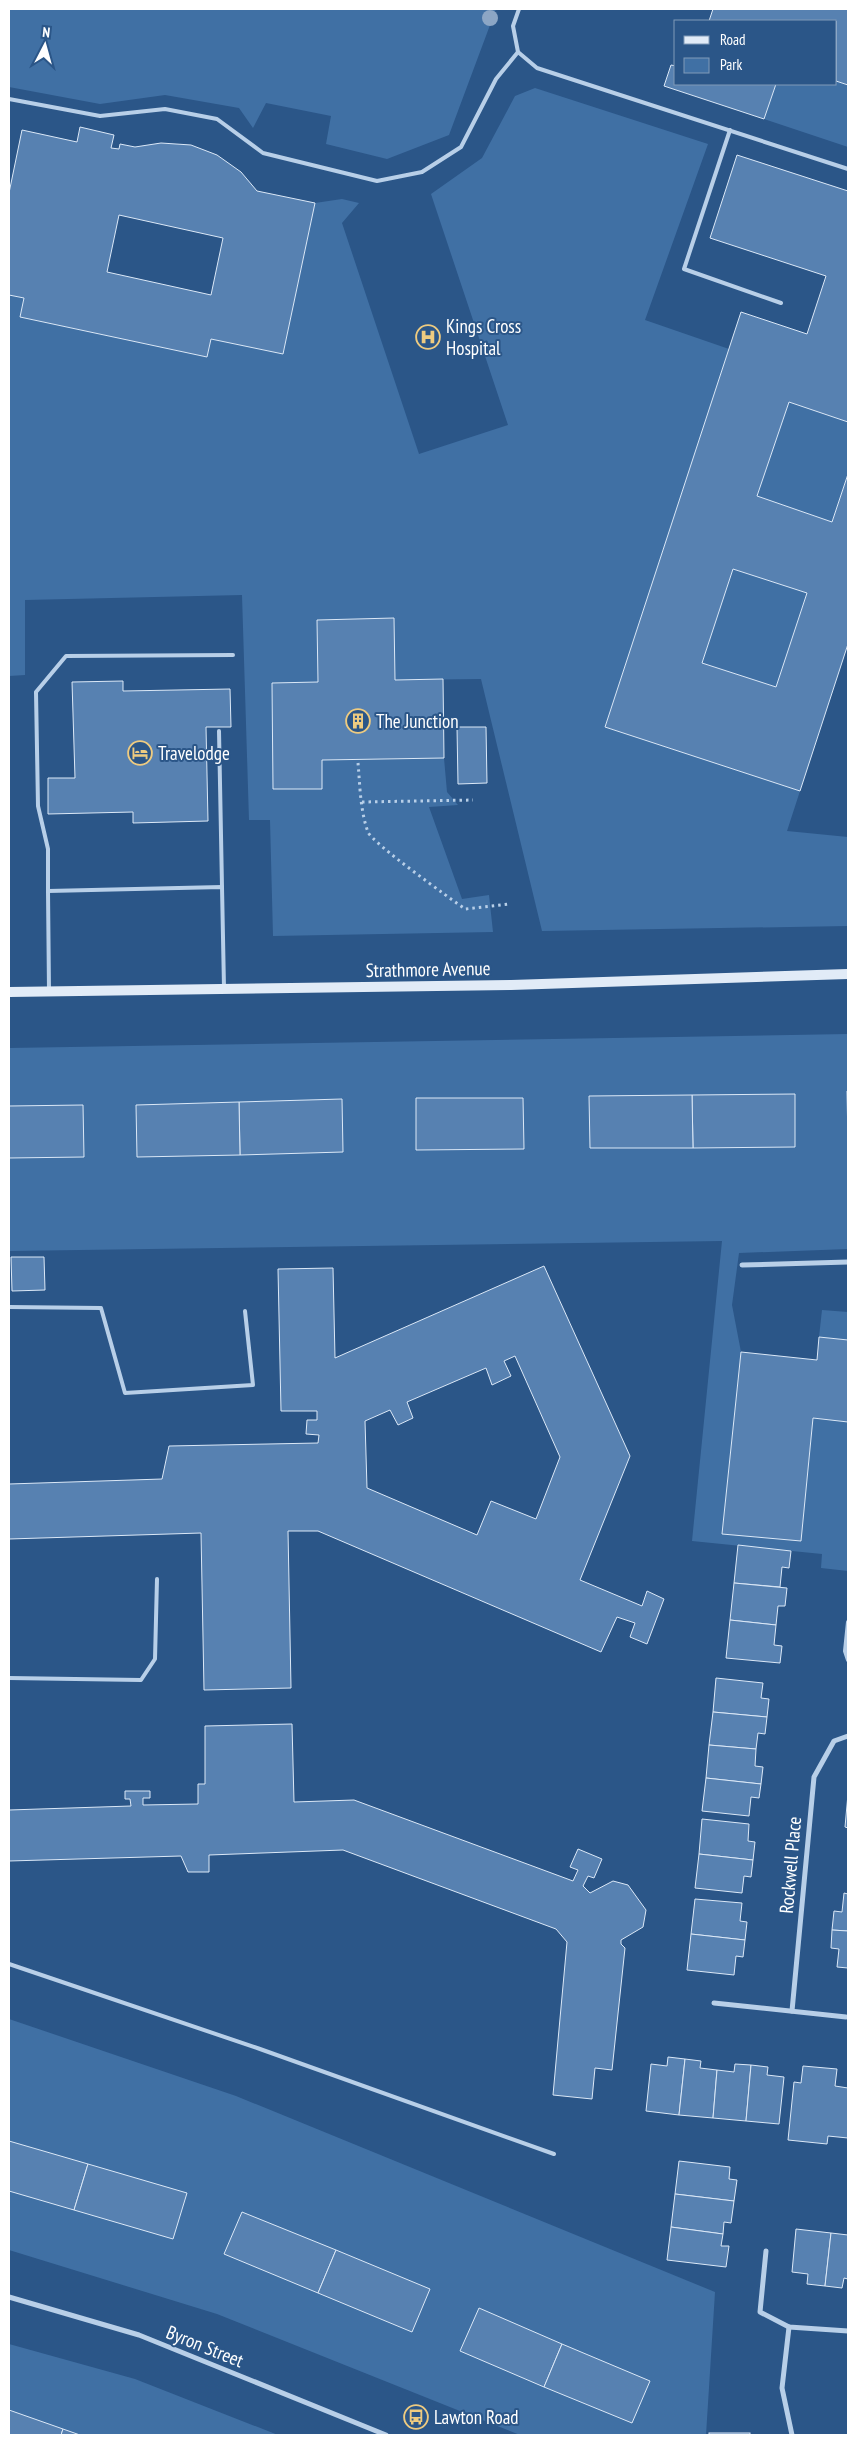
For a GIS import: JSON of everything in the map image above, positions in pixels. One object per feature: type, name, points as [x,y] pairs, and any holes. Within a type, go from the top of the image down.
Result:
[{"type":"street","name":"Strathmore Avenue","points":[[9,992],[590,983],[848,974]]},
{"type":"street","points":[[742,1265],[848,1262]]},
{"type":"street","name":"Rockwell Place","points":[[792,2011],[814,1777],[834,1741],[848,1736]]},
{"type":"street","points":[[714,2003],[846,2017]]},
{"type":"street","points":[[766,2251],[760,2312],[788,2327],[848,2331]]},
{"type":"street","name":"Byron Street","points":[[9,2297],[139,2335],[386,2435]]},
{"type":"street","points":[[788,2327],[782,2388],[792,2435]]},
{"type":"lane","points":[[519,9],[513,26],[518,52],[537,68],[848,169]]},
{"type":"lane","points":[[9,99],[100,116],[165,109],[217,119],[264,153],[377,181],[422,172],[461,147],[496,79],[518,52]]},
{"type":"lane","points":[[730,130],[684,269],[781,303]]},
{"type":"lane","points":[[49,991],[48,849],[38,806],[36,692],[66,656],[233,654]]},
{"type":"lane","points":[[219,731],[224,990]]},
{"type":"lane","points":[[48,890],[222,887]]},
{"type":"lane","points":[[9,1307],[102,1308],[126,1393],[253,1385],[245,1311]]},
{"type":"lane","points":[[9,1678],[140,1680],[155,1659],[157,1579]]},
{"type":"lane","points":[[848,1622],[845,1651],[848,1660]]},
{"type":"lane","points":[[9,1964],[260,2049],[554,2154]]},
{"type":"path","points":[[358,763],[368,834],[428,883],[465,909],[509,904]]},
{"type":"path","points":[[362,802],[473,800]]},
{"type":"green space","points":[[9,9],[496,9],[449,135],[387,159],[326,144],[331,116],[266,103],[253,128],[239,108],[165,95],[100,104],[9,87]]},
{"type":"green space","points":[[837,81],[848,85],[848,147],[764,119],[776,85],[837,85]]},
{"type":"green space","points":[[535,88],[708,144],[645,320],[729,349],[605,727],[800,791],[787,831],[848,837],[848,926],[542,931],[481,679],[395,680],[394,618],[317,620],[318,682],[272,684],[273,789],[322,789],[322,760],[444,758],[447,792],[458,805],[429,807],[462,899],[489,895],[493,932],[273,936],[270,820],[249,820],[242,595],[25,600],[25,675],[9,676],[9,295],[24,298],[20,317],[207,357],[211,339],[283,354],[315,203],[342,199],[359,203],[342,223],[419,454],[508,425],[431,194],[482,158],[515,96]]},
{"type":"green space","points":[[789,402],[848,422],[848,474],[832,522],[757,496]]},
{"type":"green space","points":[[733,569],[807,593],[776,687],[702,663]]},
{"type":"green space","points":[[848,1034],[848,1249],[739,1253],[732,1305],[741,1352],[722,1533],[801,1541],[813,1418],[848,1422],[848,1571],[821,1568],[822,1554],[692,1541],[722,1241],[9,1251],[9,1048]]},
{"type":"green space","points":[[822,1310],[848,1312],[848,1340],[819,1337]]},
{"type":"green space","points":[[9,2019],[236,2096],[715,2292],[706,2435],[520,2435],[217,2314],[9,2250]]},
{"type":"green space","points":[[9,2344],[135,2379],[278,2435],[9,2435]]},
{"type":"building","points":[[713,9],[848,9],[848,85],[837,81],[837,20],[709,20]]},
{"type":"building","points":[[671,65],[674,66],[674,85],[776,85],[764,119],[664,86]]},
{"type":"building","points":[[80,127],[114,135],[111,148],[119,149],[120,144],[135,147],[161,143],[191,145],[217,155],[241,172],[257,191],[315,203],[283,354],[211,339],[207,357],[20,317],[24,298],[9,295],[9,193],[22,130],[77,142]],"holes":[[[119,215],[223,238],[211,295],[107,272]]]},
{"type":"building","points":[[737,155],[848,191],[848,422],[789,402],[757,496],[832,522],[848,474],[848,644],[800,791],[605,727],[741,312],[807,334],[826,276],[710,238]],"holes":[[[733,569],[807,593],[776,687],[702,663]]]},
{"type":"building","name":"The Junction","points":[[394,618],[395,680],[443,679],[444,758],[322,760],[322,789],[273,789],[272,683],[318,682],[317,620]]},
{"type":"building","name":"Travelodge","points":[[123,681],[123,691],[230,689],[231,727],[206,727],[208,821],[133,823],[133,812],[48,814],[48,778],[75,778],[72,682]]},
{"type":"building","points":[[457,727],[486,727],[487,783],[458,784]]},
{"type":"building","points":[[847,1091],[848,1091],[848,1143]]},
{"type":"building","points":[[795,1094],[795,1147],[693,1148],[692,1095]]},
{"type":"building","points":[[692,1095],[693,1148],[590,1148],[589,1096]]},
{"type":"building","points":[[416,1098],[523,1098],[524,1149],[416,1150]]},
{"type":"building","points":[[342,1099],[343,1152],[240,1155],[239,1102]]},
{"type":"building","points":[[239,1102],[240,1155],[137,1157],[136,1105]]},
{"type":"building","points":[[83,1105],[84,1157],[9,1158],[9,1106]]},
{"type":"building","points":[[11,1257],[44,1257],[45,1290],[12,1291]]},
{"type":"building","points":[[544,1266],[630,1456],[580,1580],[642,1606],[647,1591],[664,1599],[647,1644],[630,1637],[635,1623],[617,1617],[601,1652],[318,1531],[288,1531],[291,1688],[204,1690],[201,1533],[9,1539],[9,1484],[162,1479],[169,1446],[318,1443],[319,1435],[306,1434],[307,1420],[317,1420],[317,1411],[281,1411],[278,1269],[333,1268],[335,1358]],"holes":[[[515,1356],[560,1457],[536,1519],[491,1501],[477,1535],[367,1488],[365,1421],[390,1410],[398,1425],[413,1418],[407,1402],[486,1368],[492,1385],[511,1376],[504,1361]]]},
{"type":"building","points":[[819,1337],[848,1340],[848,1422],[813,1418],[801,1541],[722,1534],[741,1352],[817,1360]]},
{"type":"building","points":[[738,1545],[791,1551],[789,1568],[782,1567],[780,1587],[734,1583]]},
{"type":"building","points":[[734,1583],[787,1588],[785,1606],[778,1606],[776,1625],[730,1620]]},
{"type":"building","points":[[730,1620],[776,1625],[774,1645],[782,1646],[780,1663],[726,1658]]},
{"type":"building","points":[[716,1678],[763,1683],[761,1698],[769,1699],[767,1717],[713,1712]]},
{"type":"building","points":[[713,1712],[767,1717],[765,1734],[758,1733],[756,1749],[709,1745]]},
{"type":"building","points":[[292,1724],[294,1802],[354,1800],[573,1881],[578,1870],[570,1867],[578,1849],[602,1859],[594,1878],[588,1876],[583,1886],[590,1893],[613,1881],[628,1885],[646,1910],[643,1927],[621,1940],[621,1944],[625,1948],[612,2070],[595,2068],[592,2099],[553,2095],[567,1942],[556,1929],[343,1850],[209,1855],[209,1872],[188,1872],[181,1856],[9,1861],[9,1810],[131,1806],[130,1799],[125,1799],[125,1791],[150,1791],[150,1798],[143,1798],[143,1805],[198,1804],[198,1784],[205,1784],[205,1726]]},
{"type":"building","points":[[709,1745],[756,1749],[755,1766],[763,1767],[761,1784],[706,1778]]},
{"type":"building","points":[[706,1778],[761,1784],[759,1798],[751,1797],[749,1816],[702,1811]]},
{"type":"building","points":[[848,1794],[848,1828],[845,1827]]},
{"type":"building","points":[[702,1819],[749,1824],[748,1841],[755,1842],[753,1860],[699,1854]]},
{"type":"building","points":[[699,1854],[753,1860],[751,1877],[744,1876],[742,1893],[695,1888]]},
{"type":"building","points":[[844,1893],[848,1894],[848,1931],[832,1930],[834,1911],[842,1912]]},
{"type":"building","points":[[695,1899],[742,1903],[740,1921],[747,1922],[745,1940],[691,1934]]},
{"type":"building","points":[[832,1930],[848,1931],[848,1968],[837,1967],[839,1949],[831,1948]]},
{"type":"building","points":[[691,1934],[745,1940],[743,1957],[736,1956],[734,1975],[687,1970]]},
{"type":"building","points":[[668,2057],[685,2059],[679,2115],[646,2111],[651,2064],[667,2066]]},
{"type":"building","points":[[685,2059],[701,2061],[700,2068],[717,2070],[713,2118],[679,2115]]},
{"type":"building","points":[[735,2064],[751,2065],[746,2121],[713,2118],[717,2070],[734,2072]]},
{"type":"building","points":[[751,2065],[768,2067],[767,2075],[784,2077],[779,2124],[746,2121]]},
{"type":"building","points":[[803,2066],[837,2069],[835,2086],[848,2088],[848,2138],[828,2136],[827,2144],[788,2140],[794,2082],[801,2083]]},
{"type":"building","points":[[9,2141],[88,2164],[74,2210],[9,2191]]},
{"type":"building","points":[[679,2161],[730,2167],[729,2179],[737,2180],[734,2201],[675,2194]]},
{"type":"building","points":[[88,2164],[187,2193],[173,2239],[74,2210]]},
{"type":"building","points":[[675,2194],[734,2201],[731,2223],[724,2222],[723,2234],[671,2227]]},
{"type":"building","points":[[242,2212],[336,2250],[318,2293],[224,2254]]},
{"type":"building","points":[[671,2227],[723,2234],[721,2246],[729,2246],[726,2267],[667,2260]]},
{"type":"building","points":[[796,2229],[831,2233],[825,2286],[807,2284],[808,2274],[792,2272]]},
{"type":"building","points":[[831,2233],[848,2235],[848,2279],[844,2278],[842,2288],[825,2286]]},
{"type":"building","points":[[336,2250],[430,2289],[412,2332],[318,2293]]},
{"type":"building","points":[[479,2308],[562,2344],[544,2387],[460,2351]]},
{"type":"building","points":[[562,2344],[650,2381],[632,2423],[544,2387]]},
{"type":"building","points":[[9,2410],[63,2429],[61,2435],[9,2435]]},
{"type":"building","points":[[63,2429],[80,2435],[61,2435]]},
{"type":"building","points":[[709,2433],[750,2433],[750,2435],[709,2435]]},
{"type":"place","name":"Kings Cross Hospital","points":[[428,337]]},
{"type":"place","name":"The Junction","points":[[358,721]]},
{"type":"place","name":"Travelodge","points":[[140,753]]},
{"type":"place","name":"Lawton Road","points":[[416,2417]]}]
